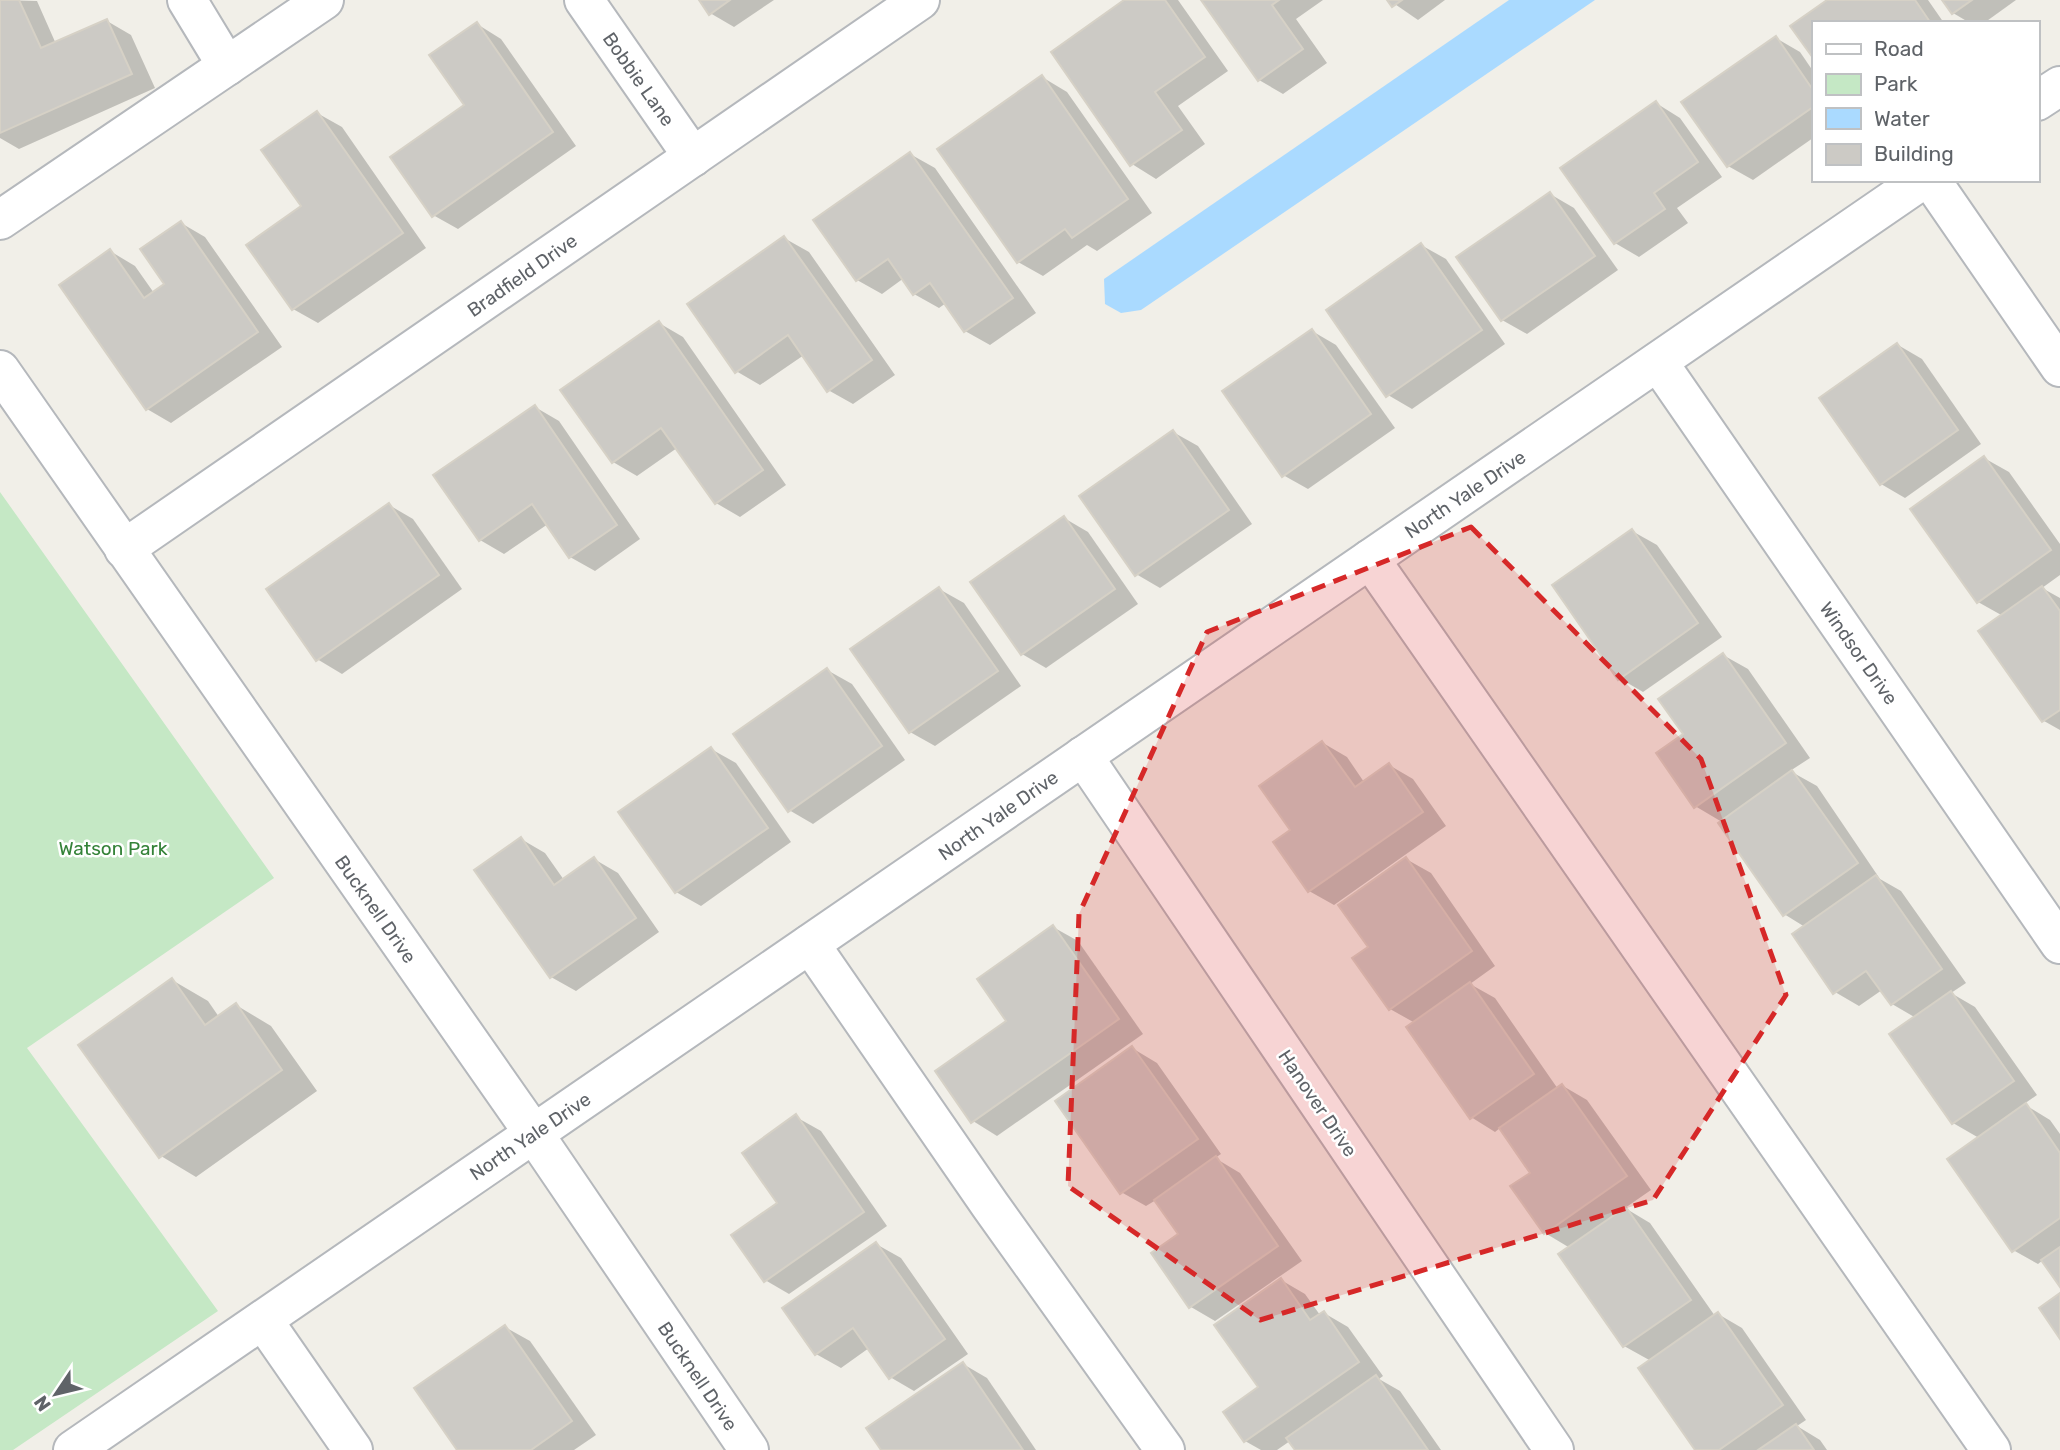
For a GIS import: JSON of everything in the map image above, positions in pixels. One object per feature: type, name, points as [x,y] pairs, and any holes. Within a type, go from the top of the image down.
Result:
[{"type":"street","points":[[187,0],[227,66]]},
{"type":"street","points":[[0,220],[324,0]]},
{"type":"street","name":"Bobbie Lane","points":[[584,0],[693,157]]},
{"type":"street","name":"Bradfield Drive","points":[[124,549],[920,0]]},
{"type":"street","points":[[2039,100],[2060,86]]},
{"type":"street","name":"North Yale Drive","points":[[73,1450],[1919,182]]},
{"type":"street","points":[[1932,182],[2060,367]]},
{"type":"street","name":"Windsor Drive","points":[[1658,362],[2060,944]]},
{"type":"street","name":"Bucknell Drive","points":[[0,370],[534,1134],[749,1450]]},
{"type":"street","points":[[1370,559],[1991,1450]]},
{"type":"street","name":"Hanover Drive","points":[[1083,756],[1554,1450]]},
{"type":"street","points":[[810,944],[982,1194],[1165,1450]]},
{"type":"street","points":[[263,1320],[353,1450]]},
{"type":"highlighted area","points":[[1471,527],[1701,759],[1786,995],[1653,1200],[1260,1320],[1068,1186],[1079,914],[1207,632]]},
{"type":"green space","name":"Watson Park","points":[[0,492],[274,878],[27,1048],[218,1311],[13,1450],[0,1450]]},
{"type":"water","points":[[1509,0],[1595,0],[1141,310],[1121,313],[1105,304],[1104,279]]},
{"type":"building","points":[[0,0],[19,0],[41,48],[107,19],[132,74],[0,133]]},
{"type":"building","points":[[699,0],[730,0],[709,15]]},
{"type":"building","points":[[1124,0],[1165,0],[1205,57],[1155,92],[1182,130],[1130,166],[1051,52]]},
{"type":"building","points":[[1201,0],[1279,0],[1272,5],[1303,49],[1258,81]]},
{"type":"building","points":[[1387,0],[1402,0],[1392,7]]},
{"type":"building","points":[[1827,0],[1915,0],[1929,21],[1812,21],[1812,57],[1790,26]]},
{"type":"building","points":[[1942,0],[1972,0],[1952,14]]},
{"type":"building","points":[[477,22],[553,132],[432,217],[390,157],[464,105],[429,55]]},
{"type":"building","points":[[1776,36],[1812,89],[1812,108],[1727,167],[1681,102]]},
{"type":"building","points":[[1042,75],[1128,199],[1072,238],[1065,229],[1017,263],[937,149]]},
{"type":"building","points":[[1656,101],[1698,162],[1654,193],[1665,209],[1614,244],[1560,168]]},
{"type":"building","points":[[317,111],[403,233],[292,310],[246,245],[301,206],[261,150]]},
{"type":"building","points":[[910,152],[1013,298],[964,332],[930,283],[913,295],[888,259],[856,281],[813,220]]},
{"type":"building","points":[[1550,192],[1595,256],[1501,321],[1456,257]]},
{"type":"building","points":[[181,221],[258,332],[146,410],[59,285],[110,249],[144,298],[164,284],[140,249]]},
{"type":"building","points":[[784,236],[872,360],[827,392],[788,335],[735,373],[687,304]]},
{"type":"building","points":[[1421,243],[1482,330],[1386,397],[1326,310]]},
{"type":"building","points":[[659,321],[763,470],[715,504],[661,428],[612,463],[560,390]]},
{"type":"building","points":[[1312,329],[1371,414],[1282,477],[1222,391]]},
{"type":"building","points":[[1897,343],[1958,430],[1880,485],[1819,398]]},
{"type":"building","points":[[535,405],[617,525],[569,558],[532,504],[479,541],[433,475]]},
{"type":"building","points":[[1173,430],[1229,510],[1135,576],[1079,496]]},
{"type":"building","points":[[1984,456],[2051,550],[1977,603],[1910,509]]},
{"type":"building","points":[[389,503],[439,575],[316,661],[266,589]]},
{"type":"building","points":[[1064,516],[1115,589],[1021,655],[970,582]]},
{"type":"building","points":[[1632,529],[1698,623],[1618,680],[1552,585]]},
{"type":"building","points":[[2042,586],[2060,611],[2060,710],[2042,722],[1978,631]]},
{"type":"building","points":[[939,587],[998,671],[909,733],[850,649]]},
{"type":"building","points":[[1723,653],[1786,743],[1694,808],[1656,753],[1683,734],[1658,699]]},
{"type":"building","points":[[827,668],[882,746],[788,812],[733,734]]},
{"type":"building","points":[[1322,741],[1355,787],[1389,763],[1423,812],[1308,892],[1273,842],[1290,830],[1259,786]]},
{"type":"building","points":[[711,747],[768,828],[675,893],[618,812]]},
{"type":"building","points":[[1792,770],[1858,863],[1783,916],[1718,823]]},
{"type":"building","points":[[521,837],[554,885],[594,857],[636,918],[550,978],[474,870]]},
{"type":"building","points":[[1406,857],[1472,951],[1389,1010],[1352,958],[1368,947],[1338,905]]},
{"type":"building","points":[[1876,875],[1942,969],[1891,1005],[1866,971],[1833,994],[1792,934]]},
{"type":"building","points":[[1053,925],[1119,1019],[971,1123],[935,1071],[1006,1021],[977,979]]},
{"type":"building","points":[[172,978],[205,1025],[236,1003],[282,1070],[159,1158],[78,1045]]},
{"type":"building","points":[[1470,982],[1534,1074],[1470,1119],[1406,1027]]},
{"type":"building","points":[[1951,991],[2014,1081],[1952,1124],[1889,1034]]},
{"type":"building","points":[[1132,1046],[1198,1139],[1120,1194],[1055,1101]]},
{"type":"building","points":[[1562,1084],[1627,1176],[1544,1234],[1510,1186],[1530,1173],[1499,1128]]},
{"type":"building","points":[[2026,1103],[2060,1153],[2060,1218],[2012,1252],[1947,1159]]},
{"type":"building","points":[[796,1114],[864,1212],[764,1282],[731,1235],[777,1203],[742,1153]]},
{"type":"building","points":[[1216,1156],[1278,1246],[1189,1308],[1151,1253],[1178,1234],[1154,1200]]},
{"type":"building","points":[[1626,1207],[1691,1300],[1623,1347],[1558,1254]]},
{"type":"building","points":[[876,1242],[945,1339],[889,1379],[853,1328],[815,1355],[782,1308]]},
{"type":"building","points":[[2060,1247],[2060,1287],[2041,1260]]},
{"type":"building","points":[[1281,1278],[1310,1320],[1324,1311],[1359,1362],[1244,1442],[1223,1412],[1258,1387],[1214,1325]]},
{"type":"building","points":[[2060,1293],[2060,1339],[2039,1308]]},
{"type":"building","points":[[1718,1312],[1783,1405],[1719,1450],[1695,1450],[1638,1368]]},
{"type":"building","points":[[505,1325],[572,1421],[531,1450],[457,1450],[414,1388]]},
{"type":"building","points":[[963,1362],[1023,1450],[881,1450],[866,1428]]},
{"type":"building","points":[[1376,1375],[1428,1450],[1295,1450],[1286,1438]]},
{"type":"building","points":[[1796,1424],[1814,1450],[1758,1450]]}]
